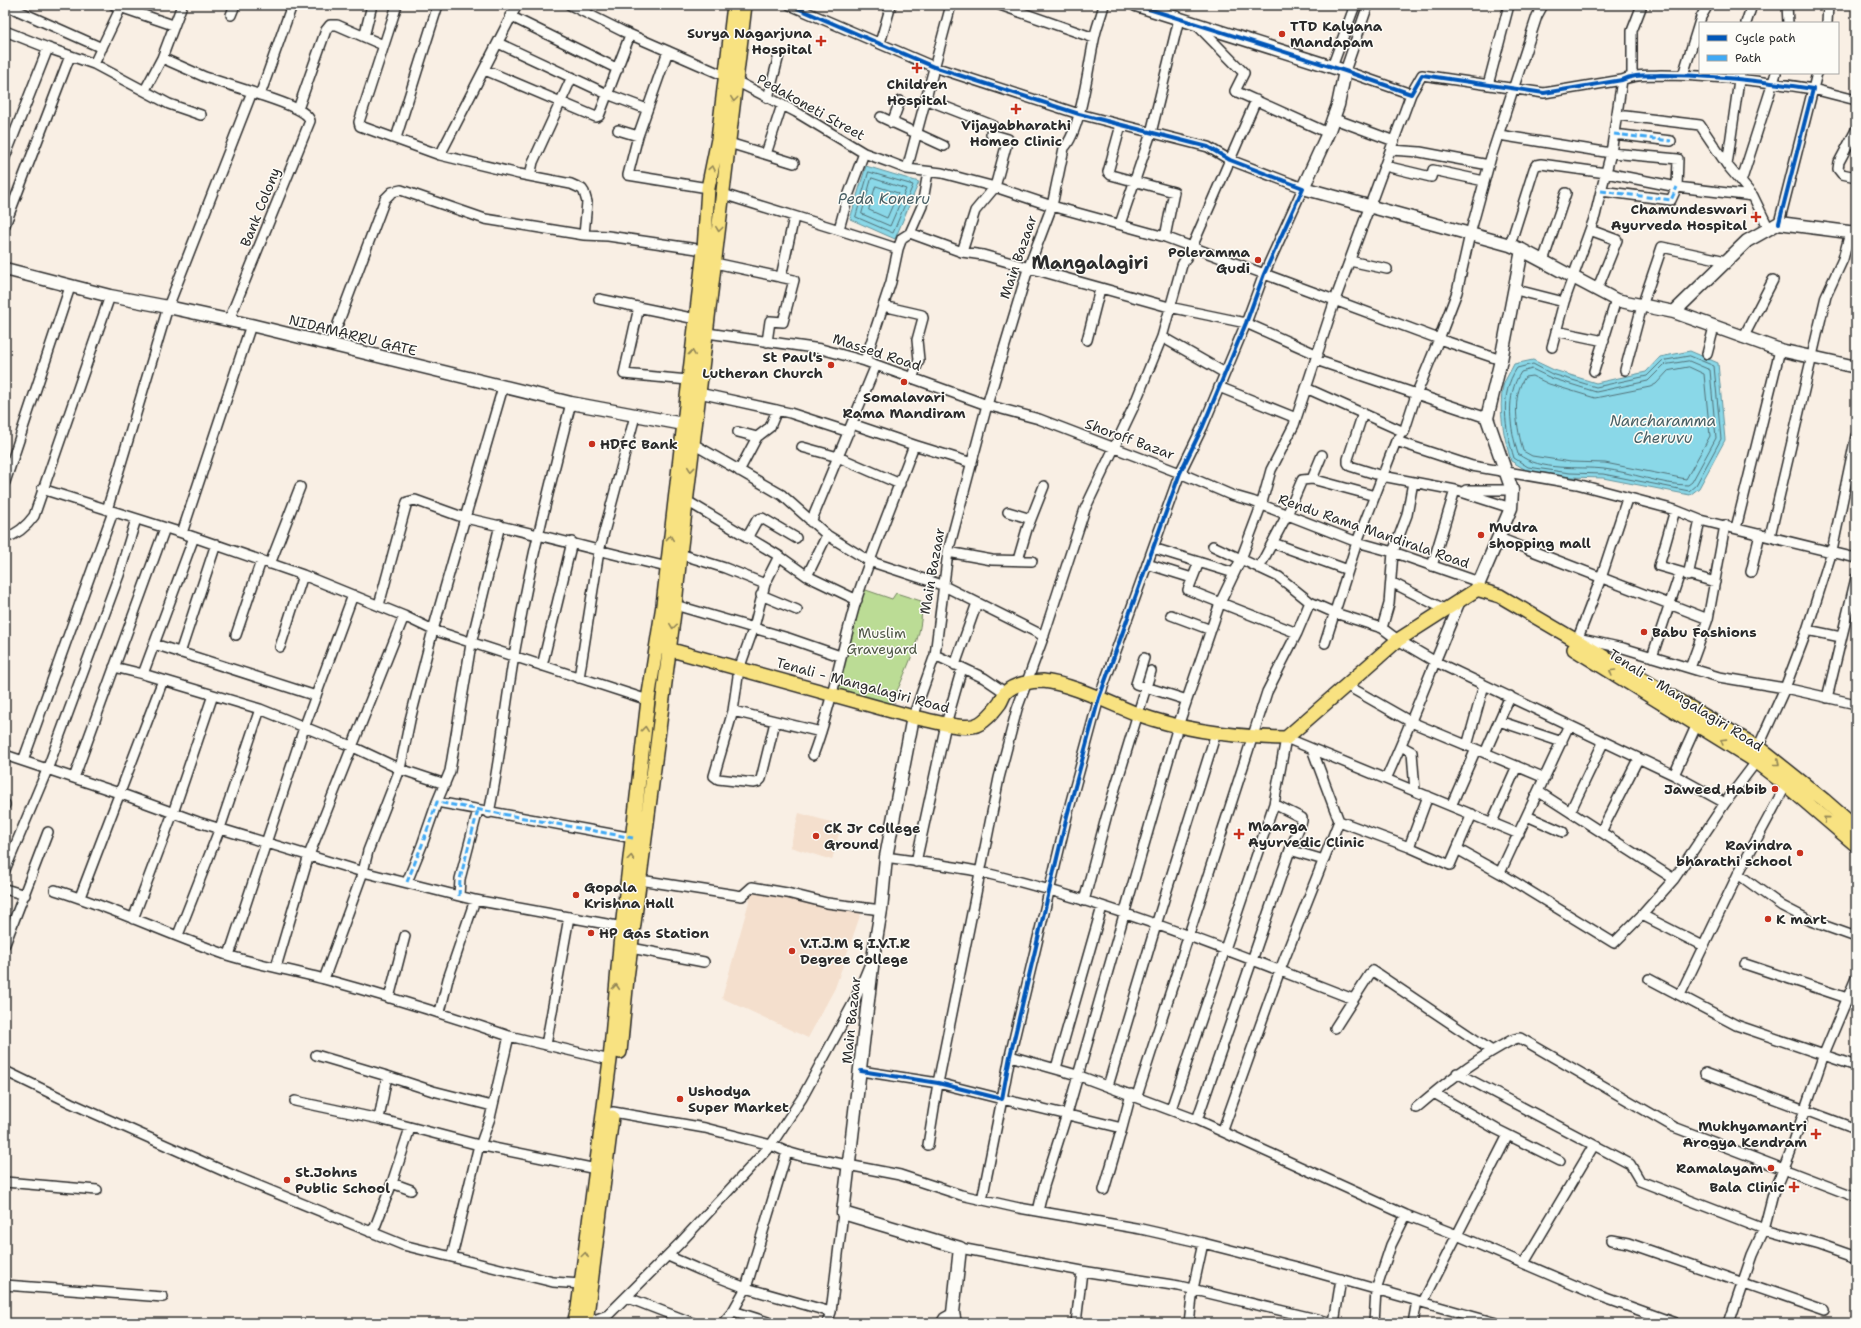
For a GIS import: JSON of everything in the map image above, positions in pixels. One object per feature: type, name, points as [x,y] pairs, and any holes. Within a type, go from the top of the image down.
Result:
[{"type":"main road","points":[[689,426],[699,393],[716,263],[729,143],[734,5]]},
{"type":"main road","points":[[581,1323],[581,1284],[613,1112],[626,947],[623,927],[648,700],[689,426],[688,380],[704,250],[708,188],[745,5]]},
{"type":"main road","points":[[581,1323],[602,1170],[610,1060],[626,947],[640,880],[676,604],[680,554],[687,501],[687,441]]},
{"type":"main road","points":[[1286,738],[1398,640],[1461,600],[1477,586]]},
{"type":"main road","name":"Tenali - Mangalagiri Road","points":[[1477,586],[1480,590],[1500,596],[1573,637],[1824,800],[1856,828]]},
{"type":"main road","name":"Tenali - Mangalagiri Road","points":[[1491,594],[1498,603],[1697,724],[1755,756],[1786,785],[1856,844]]},
{"type":"main road","name":"Tenali - Mangalagiri Road","points":[[657,646],[832,693],[913,717],[946,724],[972,726],[978,724],[992,714],[1006,693],[1013,687],[1027,682],[1043,681],[1066,687],[1099,698],[1137,714],[1178,726],[1252,738],[1286,738]]},
{"type":"street","points":[[145,90],[162,58],[173,25],[182,5]]},
{"type":"street","points":[[232,16],[235,5]]},
{"type":"street","points":[[23,761],[110,511],[168,307],[292,5]]},
{"type":"street","points":[[364,37],[372,5]]},
{"type":"street","points":[[397,5],[383,45],[359,125],[440,155],[571,184],[582,189],[587,202],[584,235]]},
{"type":"street","points":[[396,138],[438,5]]},
{"type":"street","points":[[440,155],[485,70],[510,16],[517,5]]},
{"type":"street","name":"Pedakoneti Street","points":[[570,5],[630,35],[731,78],[782,105],[864,153],[848,196],[840,228]]},
{"type":"street","points":[[790,5],[934,66],[1079,114],[1208,147],[1230,160],[1303,188],[1510,245],[1616,300],[1674,312],[1780,350],[1856,367]]},
{"type":"street","points":[[880,43],[891,5]]},
{"type":"street","points":[[907,169],[951,5]]},
{"type":"street","points":[[1000,5],[1094,38]]},
{"type":"street","name":"Main Bazaar","points":[[827,1323],[830,1312],[844,1212],[873,958],[881,910],[886,857],[913,717],[935,655],[942,585],[948,552],[987,405],[1028,268],[1052,206],[1064,148],[1070,142],[1079,114],[1094,38],[1104,5]]},
{"type":"street","points":[[1136,5],[1345,71],[1411,94]]},
{"type":"street","points":[[1332,67],[1355,5]]},
{"type":"street","points":[[982,1200],[1010,1056],[1067,816],[1099,698],[1180,473],[1225,373],[1246,323],[1264,274],[1328,133],[1332,118],[1338,105],[1345,71],[1368,5]]},
{"type":"street","points":[[1488,85],[1509,5]]},
{"type":"street","points":[[1325,643],[1357,542],[1396,442],[1404,432],[1416,394],[1457,292],[1484,181],[1515,89],[1537,16],[1543,5]]},
{"type":"street","points":[[1632,76],[1632,31],[1642,5]]},
{"type":"street","points":[[1700,22],[1708,5]]},
{"type":"street","points":[[1746,22],[1752,5]]},
{"type":"street","points":[[1787,5],[1788,22]]},
{"type":"street","points":[[1827,22],[1828,5]]},
{"type":"street","points":[[94,64],[119,6],[173,25]]},
{"type":"street","points":[[12,8],[102,48]]},
{"type":"street","points":[[510,16],[618,69]]},
{"type":"street","points":[[1120,224],[1151,133],[1179,19]]},
{"type":"street","points":[[162,58],[205,77],[256,93],[298,109],[327,27],[330,24],[337,25],[383,45]]},
{"type":"street","points":[[1197,24],[1244,73],[1235,91],[1328,133]]},
{"type":"street","points":[[1684,75],[1699,24]]},
{"type":"street","points":[[5,31],[94,64],[169,104],[201,115]]},
{"type":"street","points":[[485,70],[596,117],[599,116],[630,35]]},
{"type":"street","points":[[498,43],[607,94],[647,109]]},
{"type":"street","points":[[5,158],[48,48]]},
{"type":"street","points":[[668,51],[638,136],[628,175],[708,188]]},
{"type":"street","points":[[768,98],[779,55]]},
{"type":"street","points":[[5,225],[70,56]]},
{"type":"street","points":[[1741,182],[1776,74]]},
{"type":"street","points":[[1774,226],[1817,74]]},
{"type":"street","points":[[1038,1211],[1178,726],[1220,603],[1241,559],[1261,506],[1272,470],[1296,418],[1335,300],[1371,206],[1411,94],[1422,75],[1544,93],[1622,80],[1632,76],[1740,76],[1813,89],[1856,100]]},
{"type":"street","points":[[1727,165],[1740,76]]},
{"type":"street","points":[[530,176],[533,162],[572,77]]},
{"type":"street","points":[[1552,346],[1564,302],[1590,230],[1606,173],[1611,153],[1622,80]]},
{"type":"street","points":[[926,99],[992,125],[991,134],[1008,139],[995,187],[975,211],[962,252]]},
{"type":"street","points":[[928,1145],[938,1084],[999,778],[1017,710],[1044,636],[1085,509],[1133,408],[1162,337],[1169,307],[1182,265],[1192,247],[1256,100]]},
{"type":"street","points":[[892,123],[900,101]]},
{"type":"street","points":[[766,154],[782,105]]},
{"type":"street","name":"Bank Colony","points":[[229,320],[310,120],[308,115],[298,109]]},
{"type":"street","points":[[1617,115],[1700,124],[1727,165],[1753,196],[1774,226]]},
{"type":"street","points":[[880,117],[944,146]]},
{"type":"street","points":[[1332,118],[1393,145],[1420,152],[1489,165]]},
{"type":"street","points":[[1122,125],[1108,172],[1111,175],[1134,182],[1174,192],[1165,237]]},
{"type":"street","points":[[618,130],[638,136]]},
{"type":"street","points":[[1856,130],[1839,162],[1838,169],[1842,174],[1856,177]]},
{"type":"street","points":[[1614,134],[1671,141]]},
{"type":"street","points":[[1499,135],[1611,153],[1678,159],[1676,187],[1671,200],[1601,191]]},
{"type":"street","points":[[729,143],[794,163]]},
{"type":"street","points":[[864,153],[907,169],[942,173],[995,187],[1052,206],[1165,237],[1439,339],[1501,360]]},
{"type":"street","points":[[1510,245],[1536,165],[1541,164],[1606,173],[1676,187],[1753,196]]},
{"type":"street","points":[[1385,166],[1431,177],[1433,170],[1484,181]]},
{"type":"street","points":[[864,361],[883,306],[902,238],[910,233],[922,206],[928,172]]},
{"type":"street","points":[[330,345],[385,199],[396,190],[423,196],[485,219],[584,235],[608,236],[704,250]]},
{"type":"street","points":[[1543,261],[1566,193]]},
{"type":"street","points":[[723,194],[794,217],[840,228],[898,249]]},
{"type":"street","points":[[781,277],[794,217]]},
{"type":"street","points":[[1674,312],[1747,240],[1774,226],[1853,233],[1826,296],[1770,536]]},
{"type":"street","points":[[1590,230],[1617,240],[1597,290]]},
{"type":"street","points":[[910,233],[962,252],[1028,268],[1100,289],[1169,307],[1246,323],[1317,357],[1416,394],[1487,418]]},
{"type":"street","points":[[1625,370],[1642,306],[1662,247],[1726,261]]},
{"type":"street","points":[[1477,586],[1511,508],[1512,490],[1487,418],[1516,290],[1522,250]]},
{"type":"street","points":[[1350,261],[1387,269]]},
{"type":"street","points":[[716,263],[794,280],[783,322],[770,321],[767,342]]},
{"type":"street","name":"NIDAMARRU GATE","points":[[5,269],[110,296],[251,325],[571,403],[689,426]]},
{"type":"street","points":[[1743,338],[1773,280]]},
{"type":"street","points":[[5,482],[70,286]]},
{"type":"street","points":[[1087,340],[1100,289]]},
{"type":"street","points":[[1516,290],[1564,302]]},
{"type":"street","points":[[5,538],[13,536],[28,524],[34,516],[42,489],[110,296]]},
{"type":"street","points":[[599,299],[696,319]]},
{"type":"street","points":[[1594,371],[1616,300]]},
{"type":"street","points":[[883,306],[922,315],[923,318],[917,340],[919,360],[912,379]]},
{"type":"street","points":[[639,307],[624,374],[688,380]]},
{"type":"street","points":[[182,533],[251,325]]},
{"type":"street","points":[[1707,354],[1714,327]]},
{"type":"street","points":[[1556,332],[1604,341]]},
{"type":"street","name":"Massed Road","points":[[707,333],[821,349],[876,365],[987,405]]},
{"type":"street","points":[[1162,337],[1225,373]]},
{"type":"street","points":[[1736,528],[1780,350]]},
{"type":"street","points":[[811,522],[876,365]]},
{"type":"street","points":[[324,979],[363,872],[368,851],[400,770],[410,720],[433,630],[503,387]]},
{"type":"street","points":[[1219,387],[1296,418]]},
{"type":"street","points":[[1306,388],[1404,432]]},
{"type":"street","points":[[699,393],[850,428],[914,445],[972,463]]},
{"type":"street","points":[[489,813],[498,769],[514,656],[538,534],[571,403]]},
{"type":"street","name":"Shoroff Bazar","points":[[987,405],[1039,419],[1114,447],[1142,460],[1180,473],[1210,487],[1252,501],[1261,506]]},
{"type":"street","points":[[739,471],[757,437],[770,428],[777,410]]},
{"type":"street","points":[[1363,413],[1348,464],[1350,466],[1382,476],[1455,490],[1511,508]]},
{"type":"street","points":[[579,678],[599,551],[635,416]]},
{"type":"street","points":[[738,432],[757,437]]},
{"type":"street","points":[[1457,850],[1500,873],[1614,943],[1642,915],[1674,879],[1755,756],[1785,688],[1807,630],[1832,551],[1856,436]]},
{"type":"street","points":[[687,441],[782,495],[827,535],[869,561],[942,585],[977,604],[1044,636]]},
{"type":"street","points":[[1396,442],[1472,466],[1577,484],[1627,499],[1675,510],[1700,520],[1726,525],[1856,558]]},
{"type":"street","points":[[813,755],[832,693],[840,656],[869,561],[914,445]]},
{"type":"street","points":[[802,447],[838,457],[900,484]]},
{"type":"street","points":[[1312,479],[1322,455]]},
{"type":"street","points":[[1259,568],[1287,515],[1302,480],[1312,479],[1375,496]]},
{"type":"street","points":[[1382,628],[1389,604],[1393,552],[1407,515],[1413,482]]},
{"type":"street","points":[[1018,560],[1031,519],[1044,486]]},
{"type":"street","points":[[236,635],[265,563],[300,487]]},
{"type":"street","points":[[42,489],[216,544],[265,563],[303,575],[353,594],[433,630],[471,644],[514,656],[648,700]]},
{"type":"street","points":[[1455,490],[1512,490]]},
{"type":"street","points":[[1432,566],[1455,490]]},
{"type":"street","points":[[1627,499],[1601,578],[1573,637],[1623,648],[1719,677],[1785,688],[1856,704]]},
{"type":"street","points":[[379,605],[407,502],[415,500],[466,518],[572,542],[599,551],[667,567]]},
{"type":"street","points":[[687,501],[779,556],[807,576],[857,600]]},
{"type":"street","name":"Rendu Rama Mandirala Road","points":[[1261,506],[1357,542],[1393,552],[1432,566],[1477,586]]},
{"type":"street","points":[[1675,510],[1658,566],[1715,582]]},
{"type":"street","points":[[1008,512],[1031,519]]},
{"type":"street","points":[[747,538],[757,520],[762,518],[796,538]]},
{"type":"street","points":[[5,870],[46,770],[119,575],[136,519]]},
{"type":"street","points":[[1652,657],[1669,604],[1684,574],[1700,520]]},
{"type":"street","points":[[407,882],[450,771],[471,644],[500,525]]},
{"type":"street","points":[[1690,668],[1708,619],[1726,525]]},
{"type":"street","points":[[74,778],[165,528]]},
{"type":"street","points":[[1751,572],[1760,534]]},
{"type":"street","points":[[807,576],[827,535]]},
{"type":"street","points":[[143,674],[194,538]]},
{"type":"street","points":[[1498,538],[1708,619]]},
{"type":"street","points":[[542,666],[572,542]]},
{"type":"street","points":[[1273,543],[1348,570]]},
{"type":"street","points":[[180,653],[216,544]]},
{"type":"street","points":[[1213,546],[1279,577],[1310,602],[1335,614],[1382,628],[1398,640],[1434,661],[1674,775],[1725,803]]},
{"type":"street","points":[[1153,548],[1234,573]]},
{"type":"street","points":[[948,552],[992,560],[1018,560],[1032,562]]},
{"type":"street","points":[[680,554],[726,568],[765,584]]},
{"type":"street","points":[[776,722],[761,778],[758,782],[754,783],[718,779],[714,776],[733,711],[739,669],[754,627],[761,595],[779,556]]},
{"type":"street","points":[[1199,562],[1188,590],[1297,633]]},
{"type":"street","points":[[1147,564],[1192,578]]},
{"type":"street","points":[[280,647],[303,575]]},
{"type":"street","points":[[1827,698],[1856,578]]},
{"type":"street","points":[[1391,582],[1446,610]]},
{"type":"street","points":[[229,955],[304,728],[353,594]]},
{"type":"street","points":[[761,595],[796,610]]},
{"type":"street","points":[[1386,779],[1411,722],[1434,661],[1461,600]]},
{"type":"street","points":[[1104,1190],[1122,1128],[1189,937],[1267,692],[1297,633],[1310,602]]},
{"type":"street","points":[[676,604],[754,627],[840,656]]},
{"type":"street","points":[[916,862],[958,667],[977,604]]},
{"type":"street","points":[[1171,614],[1211,630]]},
{"type":"street","points":[[276,967],[309,855],[351,746],[404,616]]},
{"type":"street","points":[[1807,630],[1841,637]]},
{"type":"street","points":[[154,644],[316,696]]},
{"type":"street","points":[[935,655],[984,678],[1006,693]]},
{"type":"street","points":[[1144,658],[1136,684],[1187,700]]},
{"type":"street","points":[[114,667],[143,674],[260,710],[351,746],[400,770],[445,784]]},
{"type":"street","points":[[1084,901],[1106,818],[1151,671]]},
{"type":"street","points":[[80,897],[163,680]]},
{"type":"street","points":[[1346,684],[1411,722],[1546,778]]},
{"type":"street","points":[[1476,749],[1484,685]]},
{"type":"street","points":[[133,919],[173,813],[213,695]]},
{"type":"street","points":[[1451,806],[1476,749],[1499,721],[1510,696]]},
{"type":"street","points":[[178,935],[220,828],[260,710]]},
{"type":"street","points":[[733,711],[821,732]]},
{"type":"street","points":[[1499,721],[1562,742]]},
{"type":"street","points":[[1674,775],[1697,724]]},
{"type":"street","points":[[1500,873],[1546,778],[1569,725]]},
{"type":"street","points":[[1108,1086],[1156,925],[1216,733]]},
{"type":"street","points":[[1171,1109],[1274,804],[1286,738],[1519,834]]},
{"type":"street","points":[[1570,812],[1604,743]]},
{"type":"street","points":[[1401,746],[1412,752],[1414,791]]},
{"type":"street","points":[[1223,1130],[1280,970],[1339,821],[1312,749]]},
{"type":"street","points":[[5,755],[46,770],[119,793],[173,813],[363,872],[475,900],[623,927]]},
{"type":"street","points":[[1601,832],[1638,759]]},
{"type":"street","points":[[1492,822],[1517,766]]},
{"type":"street","points":[[1680,995],[1738,874],[1786,785]]},
{"type":"street","points":[[1539,792],[1674,879]]},
{"type":"street","points":[[1409,847],[1428,796]]},
{"type":"street","points":[[437,802],[489,813],[633,838]]},
{"type":"street","points":[[1198,1120],[1302,818],[1274,804]]},
{"type":"street","points":[[458,896],[460,878],[478,810]]},
{"type":"street","points":[[1339,821],[1409,847],[1450,865],[1472,814]]},
{"type":"street","points":[[1527,816],[1563,832]]},
{"type":"street","points":[[5,944],[48,832]]},
{"type":"street","points":[[1290,850],[1324,860]]},
{"type":"street","points":[[886,857],[980,872],[1050,890],[1124,914],[1254,960],[1353,1000]]},
{"type":"street","points":[[1738,874],[1782,906],[1812,921],[1856,937]]},
{"type":"street","points":[[640,880],[742,896],[752,887],[787,893],[826,903],[881,910]]},
{"type":"street","points":[[5,889],[24,895]]},
{"type":"street","points":[[55,890],[80,897],[133,919],[229,955],[324,979],[440,1012],[509,1036],[610,1060]]},
{"type":"street","points":[[440,1012],[448,979],[475,900]]},
{"type":"street","points":[[1056,1068],[1102,907]]},
{"type":"street","points":[[1642,915],[1703,946]]},
{"type":"street","points":[[546,1045],[569,917]]},
{"type":"street","points":[[389,998],[405,936]]},
{"type":"street","points":[[626,947],[704,962]]},
{"type":"street","points":[[581,1323],[608,1315],[668,1256],[771,1145],[806,1091],[855,1000],[873,958]]},
{"type":"street","points":[[1745,964],[1852,1000]]},
{"type":"street","points":[[1335,1028],[1369,975],[1374,971],[1492,1051]]},
{"type":"street","points":[[1729,1323],[1752,1255],[1764,1230],[1773,1194],[1805,1111],[1824,1054],[1852,1000],[1856,978]]},
{"type":"street","points":[[1649,979],[1736,1025],[1856,1066]]},
{"type":"street","points":[[452,1256],[479,1145],[481,1143],[492,1106],[509,1036]]},
{"type":"street","points":[[1416,1108],[1457,1074],[1492,1051],[1514,1039],[1523,1039],[1674,1127],[1856,1197]]},
{"type":"street","points":[[316,1055],[433,1091],[492,1106]]},
{"type":"street","points":[[1010,1056],[1056,1068],[1171,1109],[1223,1130],[1406,1215],[1524,1263],[1597,1295],[1676,1323]]},
{"type":"street","points":[[5,1071],[71,1103],[230,1174],[403,1245],[552,1282],[581,1284]]},
{"type":"street","points":[[861,1071],[938,1084],[1122,1128]]},
{"type":"street","points":[[1705,1073],[1856,1129]]},
{"type":"street","points":[[1457,1074],[1630,1164],[1640,1181],[1764,1230],[1819,1244],[1856,1257]]},
{"type":"street","points":[[379,1119],[387,1076]]},
{"type":"street","points":[[1434,1093],[1508,1135],[1560,1161]]},
{"type":"street","points":[[295,1101],[379,1119],[479,1145],[602,1170]]},
{"type":"street","points":[[613,1112],[705,1128],[771,1145],[787,1152],[900,1175],[962,1196],[1141,1229],[1203,1243],[1341,1279],[1490,1322]]},
{"type":"street","points":[[370,1232],[375,1227],[392,1183],[410,1128]]},
{"type":"street","points":[[1413,1323],[1420,1302],[1457,1235],[1508,1135]]},
{"type":"street","points":[[1524,1263],[1594,1145]]},
{"type":"street","points":[[723,1323],[733,1311],[746,1288],[787,1152]]},
{"type":"street","points":[[5,1182],[97,1190]]},
{"type":"street","points":[[392,1183],[411,1190]]},
{"type":"street","points":[[844,1212],[960,1248],[1082,1271],[1193,1289],[1333,1323],[1341,1279]]},
{"type":"street","points":[[1374,1323],[1376,1290],[1391,1245],[1406,1215]]},
{"type":"street","points":[[1612,1240],[1628,1243],[1824,1311]]},
{"type":"street","points":[[1189,1323],[1193,1289],[1203,1243]]},
{"type":"street","points":[[940,1323],[944,1318],[954,1318],[960,1248]]},
{"type":"street","points":[[668,1256],[746,1288],[830,1312]]},
{"type":"street","points":[[1076,1323],[1082,1271]]},
{"type":"street","points":[[5,1285],[163,1297]]},
{"type":"street","points":[[626,1297],[674,1320],[693,1323]]},
{"type":"street","points":[[733,1311],[771,1323]]},
{"type":"street","points":[[1293,1323],[1295,1313]]},
{"type":"shaded area","name":"CK Jr College Ground","points":[[799,813],[841,825],[832,860],[790,847]]},
{"type":"shaded area","name":"V.T.J.M & I.V.T.R Degree College","points":[[752,891],[861,913],[835,988],[808,1038],[722,998]]},
{"type":"green space","name":"Muslim Graveyard","points":[[863,589],[892,599],[896,593],[921,601],[922,613],[917,640],[891,705],[834,688]]},
{"type":"water","name":"Peda Koneru","points":[[866,166],[919,182],[895,239],[850,219]]},
{"type":"water","name":"Nancharamma Cheruvu","points":[[1690,351],[1718,363],[1725,440],[1699,488],[1690,495],[1603,478],[1570,477],[1526,470],[1511,461],[1504,433],[1501,405],[1503,386],[1514,364],[1533,360],[1554,370],[1596,383],[1646,372],[1660,357]]},
{"type":"marked path","points":[[1614,134],[1671,141]]},
{"type":"marked path","points":[[1601,191],[1671,200],[1677,187]]},
{"type":"marked path","points":[[407,882],[437,802],[633,838]]},
{"type":"marked path","points":[[459,896],[460,879],[478,810]]},
{"type":"cycle path","points":[[790,5],[934,67],[1079,114],[1208,147],[1230,160],[1303,188],[1264,274],[1246,323],[1203,426],[1180,473],[1099,698],[1067,816],[1010,1056],[1002,1099],[938,1083],[861,1071]]},
{"type":"cycle path","points":[[1136,5],[1345,71],[1411,94],[1422,75],[1544,93],[1622,80],[1636,76],[1661,75],[1737,79],[1813,89],[1779,223]]},
{"type":"place","name":"TTD Kalyana Mandapam","points":[[1282,34]]},
{"type":"place","name":"Surya Nagarjuna Hospital","points":[[821,41]]},
{"type":"place","name":"Children Hospital","points":[[917,68]]},
{"type":"place","name":"Vijayabharathi Homeo Clinic","points":[[1016,109]]},
{"type":"place","name":"Chamundeswari Ayurveda Hospital","points":[[1756,217]]},
{"type":"place","name":"Poleramma Gudi","points":[[1258,260]]},
{"type":"place","name":"St Paul's Lutheran Church","points":[[831,365]]},
{"type":"place","name":"Somalavari Rama Mandiram","points":[[904,382]]},
{"type":"place","name":"HDFC Bank","points":[[592,444]]},
{"type":"place","name":"Mudra shopping mall","points":[[1481,535]]},
{"type":"place","name":"Babu Fashions","points":[[1644,632]]},
{"type":"place","name":"Jaweed Habib","points":[[1775,789]]},
{"type":"place","name":"Maarga Ayurvedic Clinic","points":[[1239,834]]},
{"type":"place","name":"CK Jr College Ground","points":[[816,836]]},
{"type":"place","name":"Ravindra bharathi school","points":[[1800,853]]},
{"type":"place","name":"Gopala Krishna Hall","points":[[576,895]]},
{"type":"place","name":"K mart","points":[[1768,919]]},
{"type":"place","name":"HP Gas Station","points":[[591,933]]},
{"type":"place","name":"V.T.J.M & I.V.T.R Degree College","points":[[792,951]]},
{"type":"place","name":"Ushodya Super Market","points":[[680,1099]]},
{"type":"place","name":"Mukhyamantri Arogya Kendram","points":[[1816,1134]]},
{"type":"place","name":"Ramalayam","points":[[1771,1168]]},
{"type":"place","name":"St.Johns Public School","points":[[287,1180]]},
{"type":"place","name":"Bala Clinic","points":[[1794,1187]]},
{"type":"district","name":"Mangalagiri","points":[[1090,263]]}]
